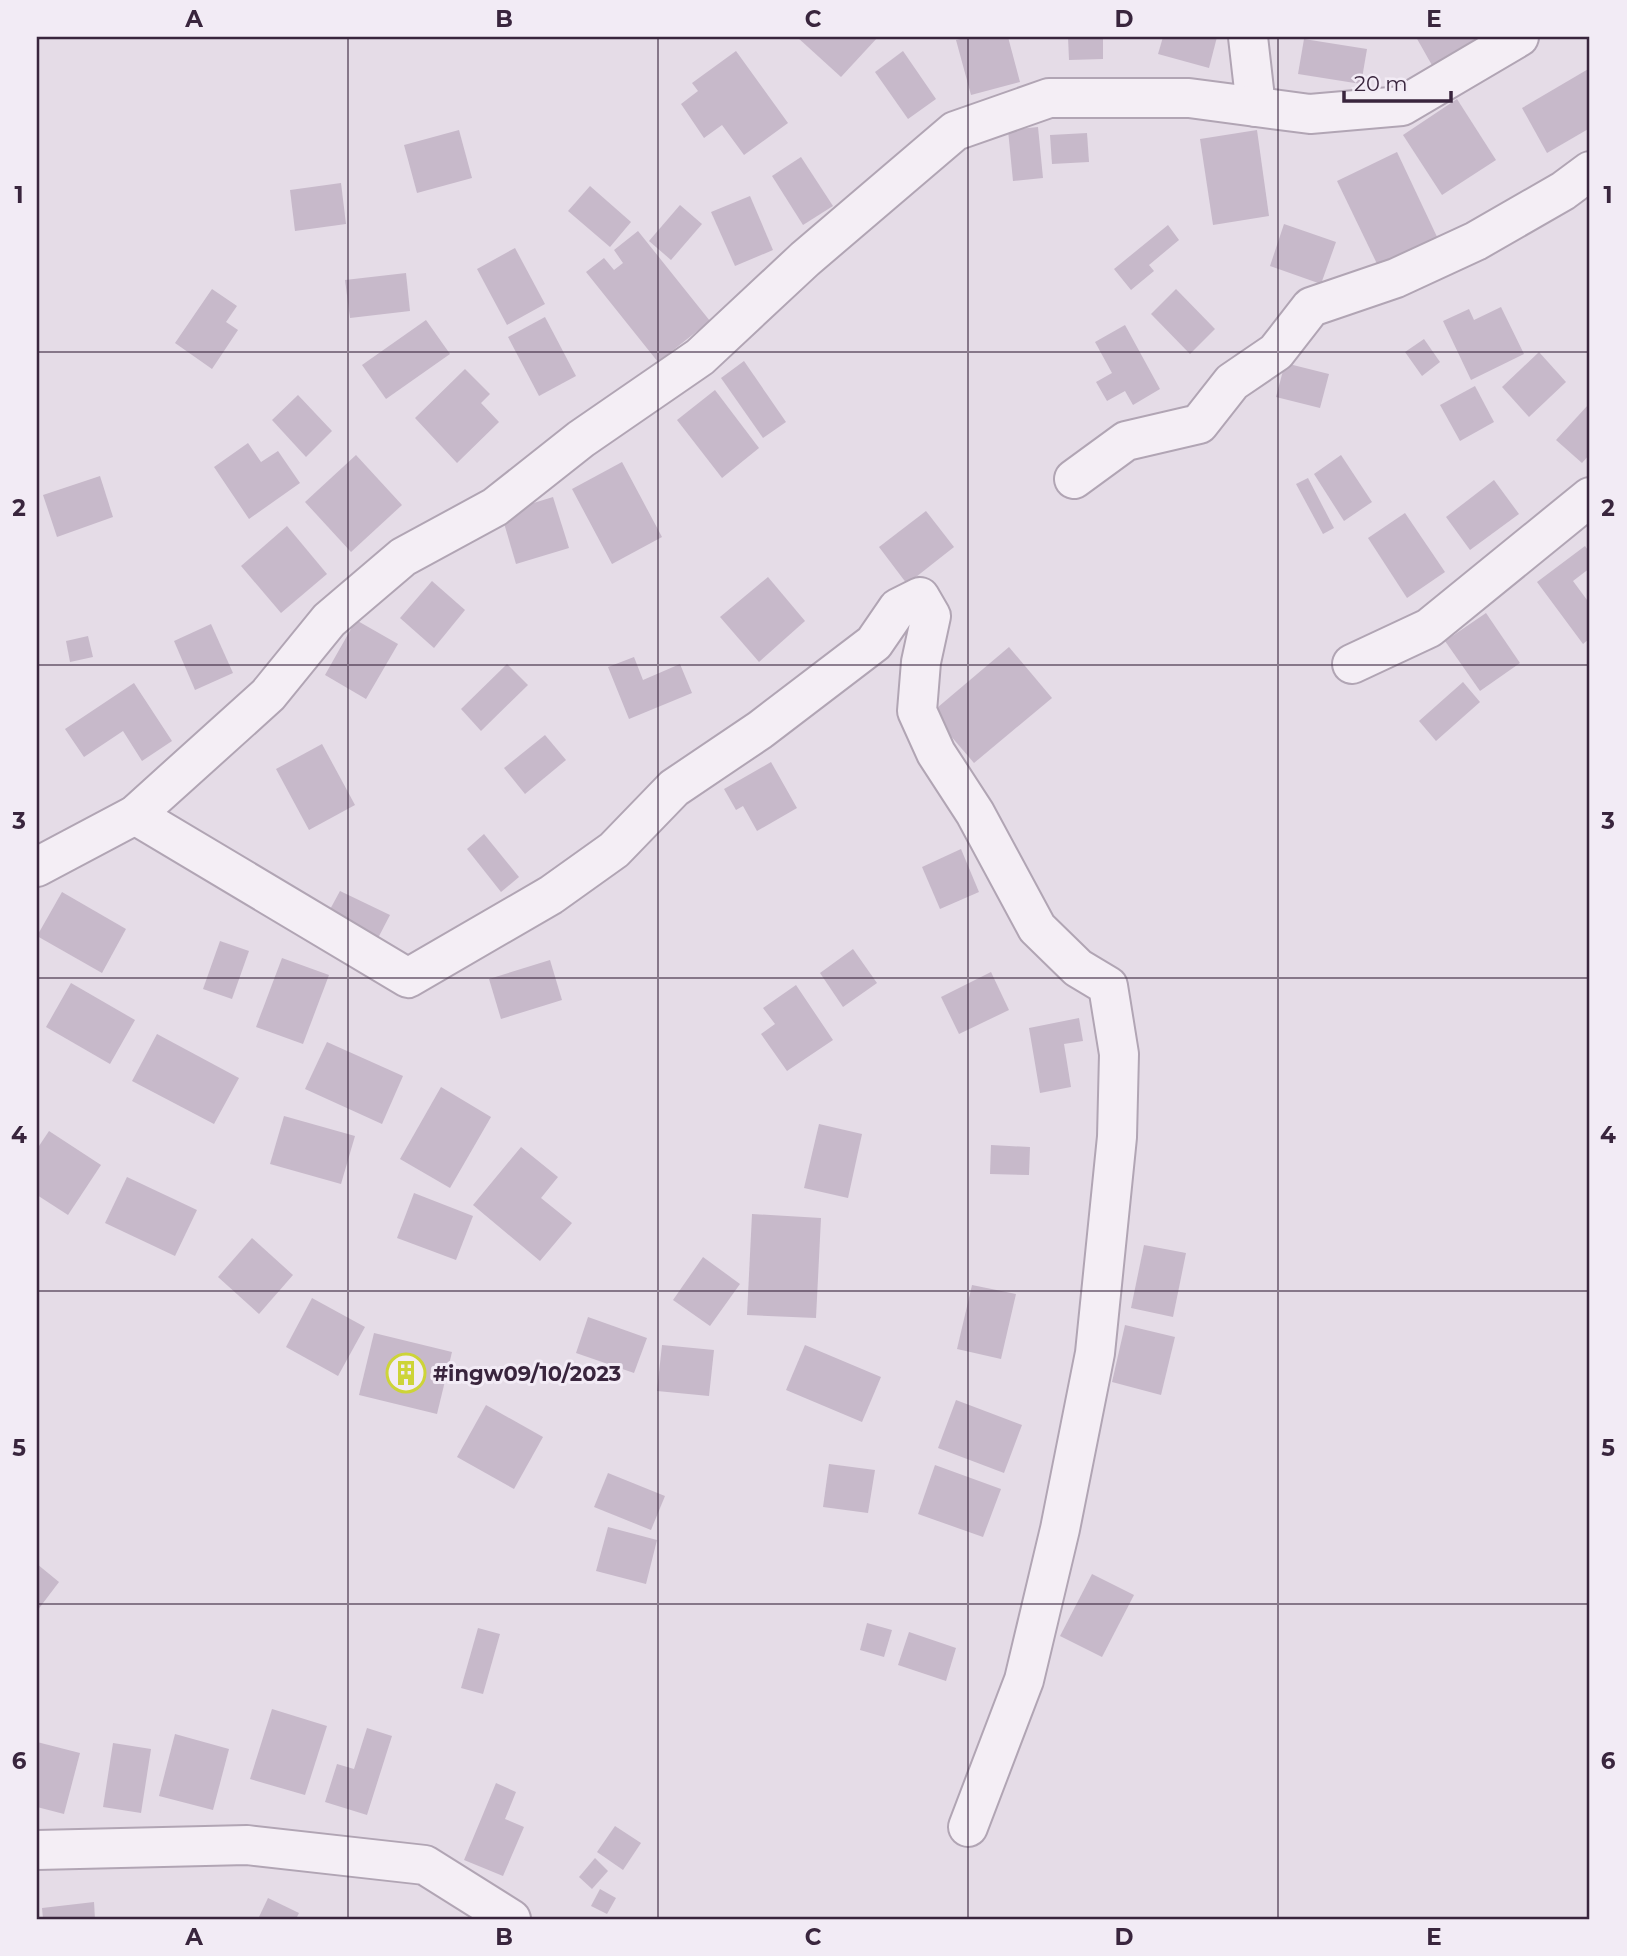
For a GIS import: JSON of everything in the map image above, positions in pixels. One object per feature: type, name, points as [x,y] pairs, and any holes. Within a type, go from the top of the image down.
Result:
[{"type":"street","points":[[1248,37],[1256,107]]},
{"type":"street","points":[[37,867],[135,815],[268,695],[329,620],[403,557],[495,507],[581,439],[700,357],[805,259],[955,131],[1049,98],[1189,98],[1310,114],[1402,106],[1519,37]]},
{"type":"street","points":[[1074,479],[1126,441],[1199,424],[1232,382],[1276,352],[1311,307],[1396,278],[1475,241],[1563,191],[1590,171]]},
{"type":"street","points":[[1352,664],[1429,628],[1590,497]]},
{"type":"street","points":[[135,815],[408,978],[551,895],[614,849],[674,788],[760,730],[874,643],[898,608],[920,597],[930,616],[921,662],[917,711],[936,753],[975,813],[1037,928],[1078,968],[1108,986],[1119,1054],[1117,1137],[1092,1366],[1060,1529],[1024,1680],[968,1827]]},
{"type":"street","points":[[37,1850],[247,1845],[425,1865],[511,1919]]},
{"type":"building","points":[[797,37],[878,37],[841,77]]},
{"type":"building","points":[[969,37],[1008,37],[1020,82],[971,95],[956,40]]},
{"type":"building","points":[[1068,37],[1103,37],[1103,59],[1069,60]]},
{"type":"building","points":[[1163,37],[1217,37],[1209,68],[1158,54]]},
{"type":"building","points":[[1416,37],[1476,37],[1479,42],[1433,67]]},
{"type":"building","points":[[1304,39],[1367,49],[1361,84],[1298,74]]},
{"type":"building","points":[[736,51],[788,123],[744,155],[722,125],[704,138],[681,104],[698,91],[692,83]]},
{"type":"building","points":[[903,51],[936,99],[908,119],[875,72]]},
{"type":"building","points":[[1590,68],[1590,128],[1547,153],[1522,108]]},
{"type":"building","points":[[1457,99],[1496,160],[1442,195],[1403,135]]},
{"type":"building","points":[[1038,127],[1043,178],[1013,181],[1008,130]]},
{"type":"building","points":[[459,130],[472,178],[417,193],[404,145]]},
{"type":"building","points":[[1257,130],[1269,216],[1213,225],[1200,139]]},
{"type":"building","points":[[1087,133],[1089,162],[1052,164],[1050,135]]},
{"type":"building","points":[[1397,152],[1439,241],[1380,270],[1337,181]]},
{"type":"building","points":[[801,157],[833,206],[803,225],[772,176]]},
{"type":"building","points":[[341,183],[346,224],[295,231],[290,190]]},
{"type":"building","points":[[590,186],[631,222],[610,247],[568,211]]},
{"type":"building","points":[[750,196],[773,250],[735,266],[711,212]]},
{"type":"building","points":[[680,205],[702,224],[671,260],[649,241]]},
{"type":"building","points":[[1284,224],[1336,242],[1321,284],[1270,266]]},
{"type":"building","points":[[1168,225],[1179,240],[1149,265],[1154,271],[1131,290],[1114,269]]},
{"type":"building","points":[[638,231],[710,321],[658,362],[586,272],[604,258],[614,270],[623,263],[614,250]]},
{"type":"building","points":[[515,248],[545,304],[507,325],[477,269]]},
{"type":"building","points":[[406,273],[410,311],[350,318],[345,280]]},
{"type":"building","points":[[212,289],[237,306],[226,322],[238,330],[212,369],[175,343]]},
{"type":"building","points":[[1176,289],[1215,329],[1190,354],[1151,314]]},
{"type":"building","points":[[1501,307],[1524,354],[1471,380],[1443,321],[1469,309],[1474,320]]},
{"type":"building","points":[[545,317],[576,376],[539,396],[508,337]]},
{"type":"building","points":[[426,320],[450,354],[386,399],[362,365]]},
{"type":"building","points":[[1125,325],[1160,389],[1133,405],[1125,391],[1107,401],[1096,382],[1112,373],[1095,342]]},
{"type":"building","points":[[1424,339],[1440,362],[1422,376],[1405,352]]},
{"type":"building","points":[[1539,352],[1566,382],[1529,417],[1502,387]]},
{"type":"building","points":[[744,361],[786,422],[763,438],[721,378]]},
{"type":"building","points":[[1285,363],[1329,374],[1320,408],[1276,397]]},
{"type":"building","points":[[465,369],[490,394],[481,403],[499,422],[457,463],[415,418]]},
{"type":"building","points":[[1475,386],[1494,422],[1460,441],[1440,405]]},
{"type":"building","points":[[715,390],[759,448],[722,478],[677,420]]},
{"type":"building","points":[[298,395],[332,431],[306,457],[272,420]]},
{"type":"building","points":[[1588,405],[1590,454],[1582,463],[1556,440]]},
{"type":"building","points":[[248,443],[261,462],[278,451],[300,483],[249,519],[214,467]]},
{"type":"building","points":[[356,455],[402,505],[351,552],[305,502]]},
{"type":"building","points":[[1341,455],[1372,502],[1344,521],[1314,474]]},
{"type":"building","points":[[622,462],[662,537],[612,564],[572,489]]},
{"type":"building","points":[[100,476],[113,517],[57,537],[43,495]]},
{"type":"building","points":[[1308,478],[1334,528],[1323,534],[1296,484]]},
{"type":"building","points":[[1494,480],[1519,514],[1470,550],[1446,517]]},
{"type":"building","points":[[553,497],[569,548],[516,564],[501,513]]},
{"type":"building","points":[[926,511],[954,547],[907,584],[879,547]]},
{"type":"building","points":[[1405,513],[1445,572],[1407,598],[1368,538]]},
{"type":"building","points":[[287,526],[327,574],[281,613],[241,566]]},
{"type":"building","points":[[1585,546],[1590,553],[1590,568],[1573,581],[1590,604],[1590,638],[1583,644],[1537,582]]},
{"type":"building","points":[[768,577],[805,621],[759,662],[720,617]]},
{"type":"building","points":[[432,581],[465,610],[434,648],[400,618]]},
{"type":"building","points":[[1486,613],[1520,663],[1480,691],[1445,641]]},
{"type":"building","points":[[356,620],[398,644],[366,699],[325,675]]},
{"type":"building","points":[[211,624],[233,673],[195,690],[174,641]]},
{"type":"building","points":[[88,636],[93,657],[70,662],[66,641]]},
{"type":"building","points":[[1009,647],[1052,698],[974,763],[931,713]]},
{"type":"building","points":[[634,657],[643,680],[680,664],[692,693],[629,719],[608,667]]},
{"type":"building","points":[[507,664],[528,685],[481,731],[461,709]]},
{"type":"building","points":[[1463,682],[1480,702],[1436,741],[1419,721]]},
{"type":"building","points":[[134,683],[172,741],[142,761],[123,731],[84,757],[65,729]]},
{"type":"building","points":[[545,735],[566,760],[525,794],[504,768]]},
{"type":"building","points":[[322,744],[355,805],[309,830],[276,769]]},
{"type":"building","points":[[771,762],[797,808],[757,831],[743,806],[736,810],[724,789]]},
{"type":"building","points":[[484,834],[519,877],[501,892],[467,849]]},
{"type":"building","points":[[961,849],[979,892],[940,909],[922,867]]},
{"type":"building","points":[[340,891],[390,915],[377,940],[327,915]]},
{"type":"building","points":[[62,892],[126,929],[102,973],[37,936]]},
{"type":"building","points":[[220,941],[249,951],[232,999],[203,989]]},
{"type":"building","points":[[853,949],[877,983],[843,1007],[820,973]]},
{"type":"building","points":[[282,958],[329,975],[303,1044],[256,1027]]},
{"type":"building","points":[[550,960],[562,1000],[501,1019],[489,979]]},
{"type":"building","points":[[991,972],[1009,1010],[959,1034],[941,997]]},
{"type":"building","points":[[71,983],[135,1020],[110,1064],[46,1027]]},
{"type":"building","points":[[796,985],[833,1040],[787,1071],[761,1034],[775,1024],[763,1008]]},
{"type":"building","points":[[1079,1018],[1083,1041],[1064,1044],[1071,1087],[1040,1093],[1029,1028]]},
{"type":"building","points":[[157,1034],[239,1078],[214,1124],[132,1081]]},
{"type":"building","points":[[327,1042],[403,1076],[382,1124],[305,1089]]},
{"type":"building","points":[[441,1087],[491,1117],[450,1188],[400,1159]]},
{"type":"building","points":[[284,1116],[355,1136],[341,1184],[270,1164]]},
{"type":"building","points":[[819,1124],[862,1134],[848,1198],[804,1188]]},
{"type":"building","points":[[49,1131],[101,1165],[68,1215],[37,1195],[37,1149]]},
{"type":"building","points":[[991,1145],[1030,1147],[1029,1175],[990,1174]]},
{"type":"building","points":[[521,1147],[558,1177],[541,1198],[572,1223],[540,1261],[473,1205]]},
{"type":"building","points":[[127,1177],[197,1210],[175,1256],[105,1223]]},
{"type":"building","points":[[414,1193],[473,1216],[456,1260],[397,1238]]},
{"type":"building","points":[[752,1214],[821,1218],[816,1318],[747,1315]]},
{"type":"building","points":[[252,1238],[293,1275],[259,1314],[218,1277]]},
{"type":"building","points":[[1144,1245],[1186,1253],[1173,1317],[1131,1308]]},
{"type":"building","points":[[703,1257],[740,1284],[710,1326],[673,1300]]},
{"type":"building","points":[[972,1285],[1016,1294],[1001,1359],[957,1349]]},
{"type":"building","points":[[312,1298],[365,1327],[338,1376],[286,1347]]},
{"type":"building","points":[[588,1317],[647,1338],[634,1373],[576,1353]]},
{"type":"building","points":[[1125,1325],[1175,1337],[1161,1395],[1112,1382]]},
{"type":"building","name":"#ingw09/10/2023","points":[[374,1333],[452,1352],[437,1414],[359,1395]]},
{"type":"building","points":[[662,1345],[714,1350],[709,1396],[657,1391]]},
{"type":"building","points":[[805,1345],[881,1377],[862,1422],[786,1390]]},
{"type":"building","points":[[956,1400],[1022,1425],[1004,1473],[938,1448]]},
{"type":"building","points":[[486,1405],[543,1437],[514,1489],[457,1457]]},
{"type":"building","points":[[829,1464],[875,1470],[868,1513],[823,1507]]},
{"type":"building","points":[[935,1465],[1001,1489],[983,1537],[918,1514]]},
{"type":"building","points":[[608,1473],[665,1496],[651,1530],[594,1507]]},
{"type":"building","points":[[608,1527],[657,1540],[646,1584],[596,1571]]},
{"type":"building","points":[[37,1564],[59,1582],[37,1611]]},
{"type":"building","points":[[1092,1574],[1134,1595],[1102,1657],[1060,1636]]},
{"type":"building","points":[[867,1623],[892,1630],[884,1657],[860,1650]]},
{"type":"building","points":[[478,1628],[500,1634],[483,1694],[461,1688]]},
{"type":"building","points":[[909,1632],[956,1648],[946,1681],[898,1665]]},
{"type":"building","points":[[272,1709],[327,1726],[305,1795],[250,1779]]},
{"type":"building","points":[[367,1728],[392,1736],[367,1815],[325,1802],[337,1764],[354,1769]]},
{"type":"building","points":[[175,1734],[229,1749],[213,1810],[159,1796]]},
{"type":"building","points":[[37,1742],[80,1753],[64,1814],[37,1807]]},
{"type":"building","points":[[113,1743],[151,1749],[141,1813],[103,1807]]},
{"type":"building","points":[[496,1783],[516,1792],[505,1819],[524,1827],[503,1876],[464,1860]]},
{"type":"building","points":[[615,1826],[641,1843],[623,1870],[597,1852]]},
{"type":"building","points":[[595,1858],[608,1871],[592,1889],[579,1877]]},
{"type":"building","points":[[600,1889],[616,1898],[607,1914],[591,1906]]},
{"type":"building","points":[[268,1898],[299,1913],[296,1919],[258,1919]]},
{"type":"building","points":[[94,1902],[95,1919],[43,1919],[42,1908]]},
{"type":"place","name":"#ingw09/10/2023","points":[[406,1373]]}]
